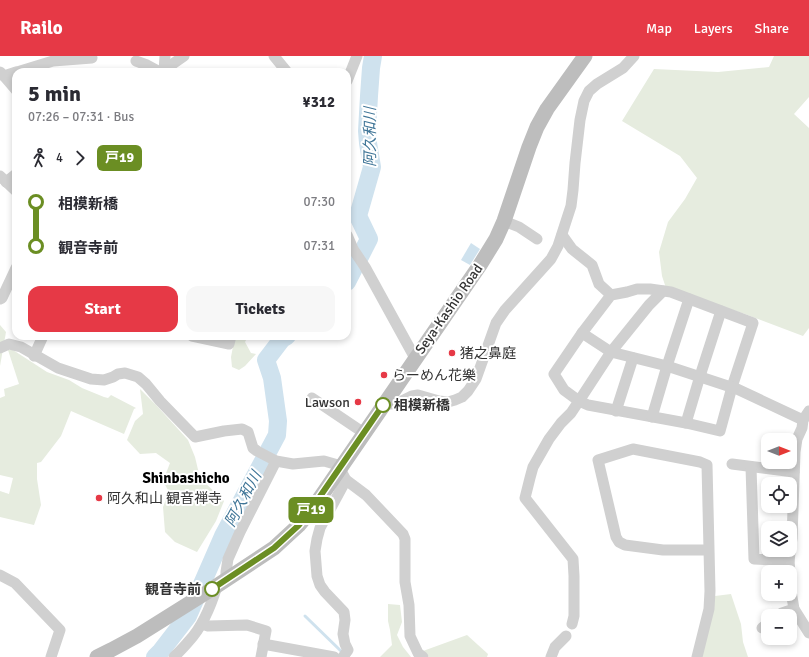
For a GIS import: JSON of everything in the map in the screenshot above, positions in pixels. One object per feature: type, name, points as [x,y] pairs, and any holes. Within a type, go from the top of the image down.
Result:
[{"type":"main road","name":"Seya-Kashio Road","points":[[97,657],[137,636],[274,548],[299,525],[312,508],[343,474],[364,433],[480,264],[496,238],[504,221],[537,127],[580,58]]},
{"type":"street","points":[[163,68],[165,56]]},
{"type":"street","points":[[168,68],[184,56]]},
{"type":"street","points":[[274,56],[284,68]]},
{"type":"street","points":[[351,71],[357,56]]},
{"type":"street","points":[[383,405],[398,403],[412,396],[418,395],[444,402],[462,397],[468,391],[476,379],[496,324],[505,310],[551,259],[558,246],[571,206],[574,190],[579,127],[584,101],[589,91],[597,84],[623,68],[634,56]]},
{"type":"street","points":[[28,68],[53,60],[92,58]]},
{"type":"street","points":[[136,61],[153,68]]},
{"type":"street","points":[[2,74],[12,73]]},
{"type":"street","points":[[2,74],[12,85]]},
{"type":"street","points":[[3,179],[12,187]]},
{"type":"street","points":[[504,221],[519,227],[537,239]]},
{"type":"street","points":[[562,235],[572,249],[592,265],[599,284],[611,295]]},
{"type":"street","points":[[351,244],[415,358]]},
{"type":"street","points":[[0,299],[2,298],[12,277]]},
{"type":"street","points":[[637,289],[663,291],[671,292],[753,324],[732,388],[720,431],[686,423],[616,411],[579,402],[564,390],[554,374],[582,333],[611,295],[637,289]]},
{"type":"street","points":[[572,624],[574,616],[573,559],[525,498],[530,478],[537,460],[560,422],[571,413],[611,352],[649,305],[663,291]]},
{"type":"street","points":[[652,417],[689,299]]},
{"type":"street","points":[[686,423],[721,311]]},
{"type":"street","points":[[582,333],[611,352],[700,376],[806,416],[797,439],[795,452],[790,565]]},
{"type":"street","points":[[34,356],[41,340]]},
{"type":"street","points":[[210,340],[229,344],[230,340]]},
{"type":"street","points":[[0,348],[9,344],[21,348],[58,368],[92,379],[104,380],[118,374],[125,373],[138,377],[195,437],[242,429],[248,432],[253,448],[275,461],[293,464],[324,460],[338,465],[343,474],[366,495],[403,534],[405,539],[405,582],[409,604],[410,636],[418,653],[423,657]]},
{"type":"street","points":[[616,411],[633,358]]},
{"type":"street","points":[[312,398],[364,433]]},
{"type":"street","points":[[697,657],[710,602],[709,550],[707,465],[700,462],[632,449],[598,460],[616,537],[619,542],[625,545],[663,550],[709,550]]},
{"type":"street","points":[[174,657],[190,640],[202,624],[212,604],[218,585],[226,572],[228,559],[240,532],[275,461]]},
{"type":"street","points":[[732,464],[794,472]]},
{"type":"street","points":[[751,467],[754,559],[776,565]]},
{"type":"street","points":[[343,474],[320,528],[315,551],[317,576],[320,586],[344,612],[343,634],[346,653]]},
{"type":"street","points":[[0,575],[14,583],[60,630],[51,657]]},
{"type":"street","points":[[793,601],[794,609]]},
{"type":"street","points":[[797,614],[809,633]]},
{"type":"street","points":[[202,624],[208,626],[247,625],[266,631],[261,657]]},
{"type":"street","points":[[551,657],[555,647],[566,636]]},
{"type":"street","points":[[264,644],[334,657]]},
{"type":"shaded area","points":[[774,56],[809,56],[809,97],[794,114],[809,128],[809,328],[803,336],[745,314],[666,288],[662,276],[659,252],[668,222],[685,199],[697,178],[680,156],[622,121],[654,69],[718,72],[769,67]]},
{"type":"shaded area","points":[[0,325],[6,332],[0,366]]},
{"type":"shaded area","points":[[234,340],[246,340],[245,342],[251,353],[256,354],[239,370],[232,367],[231,357]]},
{"type":"shaded area","points":[[8,350],[13,350],[47,372],[69,380],[82,388],[108,398],[111,395],[136,408],[134,409],[124,434],[71,411],[61,436],[41,462],[37,463],[37,479],[41,505],[34,525],[0,517],[0,491],[9,494],[13,478],[0,475],[0,398],[5,396],[4,389],[19,384]]},
{"type":"shaded area","points":[[140,389],[188,440],[195,457],[200,478],[224,501],[216,521],[197,552],[175,542],[165,532],[163,507],[169,492],[163,481],[170,463],[156,453],[140,454],[127,440],[135,421],[143,414]]},
{"type":"shaded area","points":[[731,594],[741,624],[743,642],[748,657],[701,657],[715,596]]},
{"type":"shaded area","points":[[388,604],[400,605],[402,622],[397,635],[403,647],[411,657],[380,657],[392,645],[388,621]]},
{"type":"shaded area","points":[[467,635],[488,654],[487,657],[429,657],[423,651]]},
{"type":"water","points":[[471,243],[480,249],[470,265],[461,260]]},
{"type":"waterway","name":"阿久和川","points":[[351,274],[369,239],[358,216],[372,167],[367,131],[373,56]]},
{"type":"waterway","name":"阿久和川","points":[[155,657],[188,616],[223,536],[277,435],[278,421],[272,378],[266,360],[281,340]]},
{"type":"waterway","points":[[305,616],[343,653]]},
{"type":"bus line","name":"戸19","points":[[212,589],[274,548],[299,525],[383,405]]},
{"type":"place","name":"猪之鼻庭","points":[[452,353]]},
{"type":"place","name":"らーめん花樂","points":[[384,375]]},
{"type":"place","name":"Lawson","points":[[358,402]]},
{"type":"place","name":"相模新橋","points":[[383,405]]},
{"type":"place","name":"阿久和山 観音禅寺","points":[[99,498]]},
{"type":"place","name":"観音寺前","points":[[212,589]]},
{"type":"district","name":"Shinbashicho","points":[[186,478]]}]
